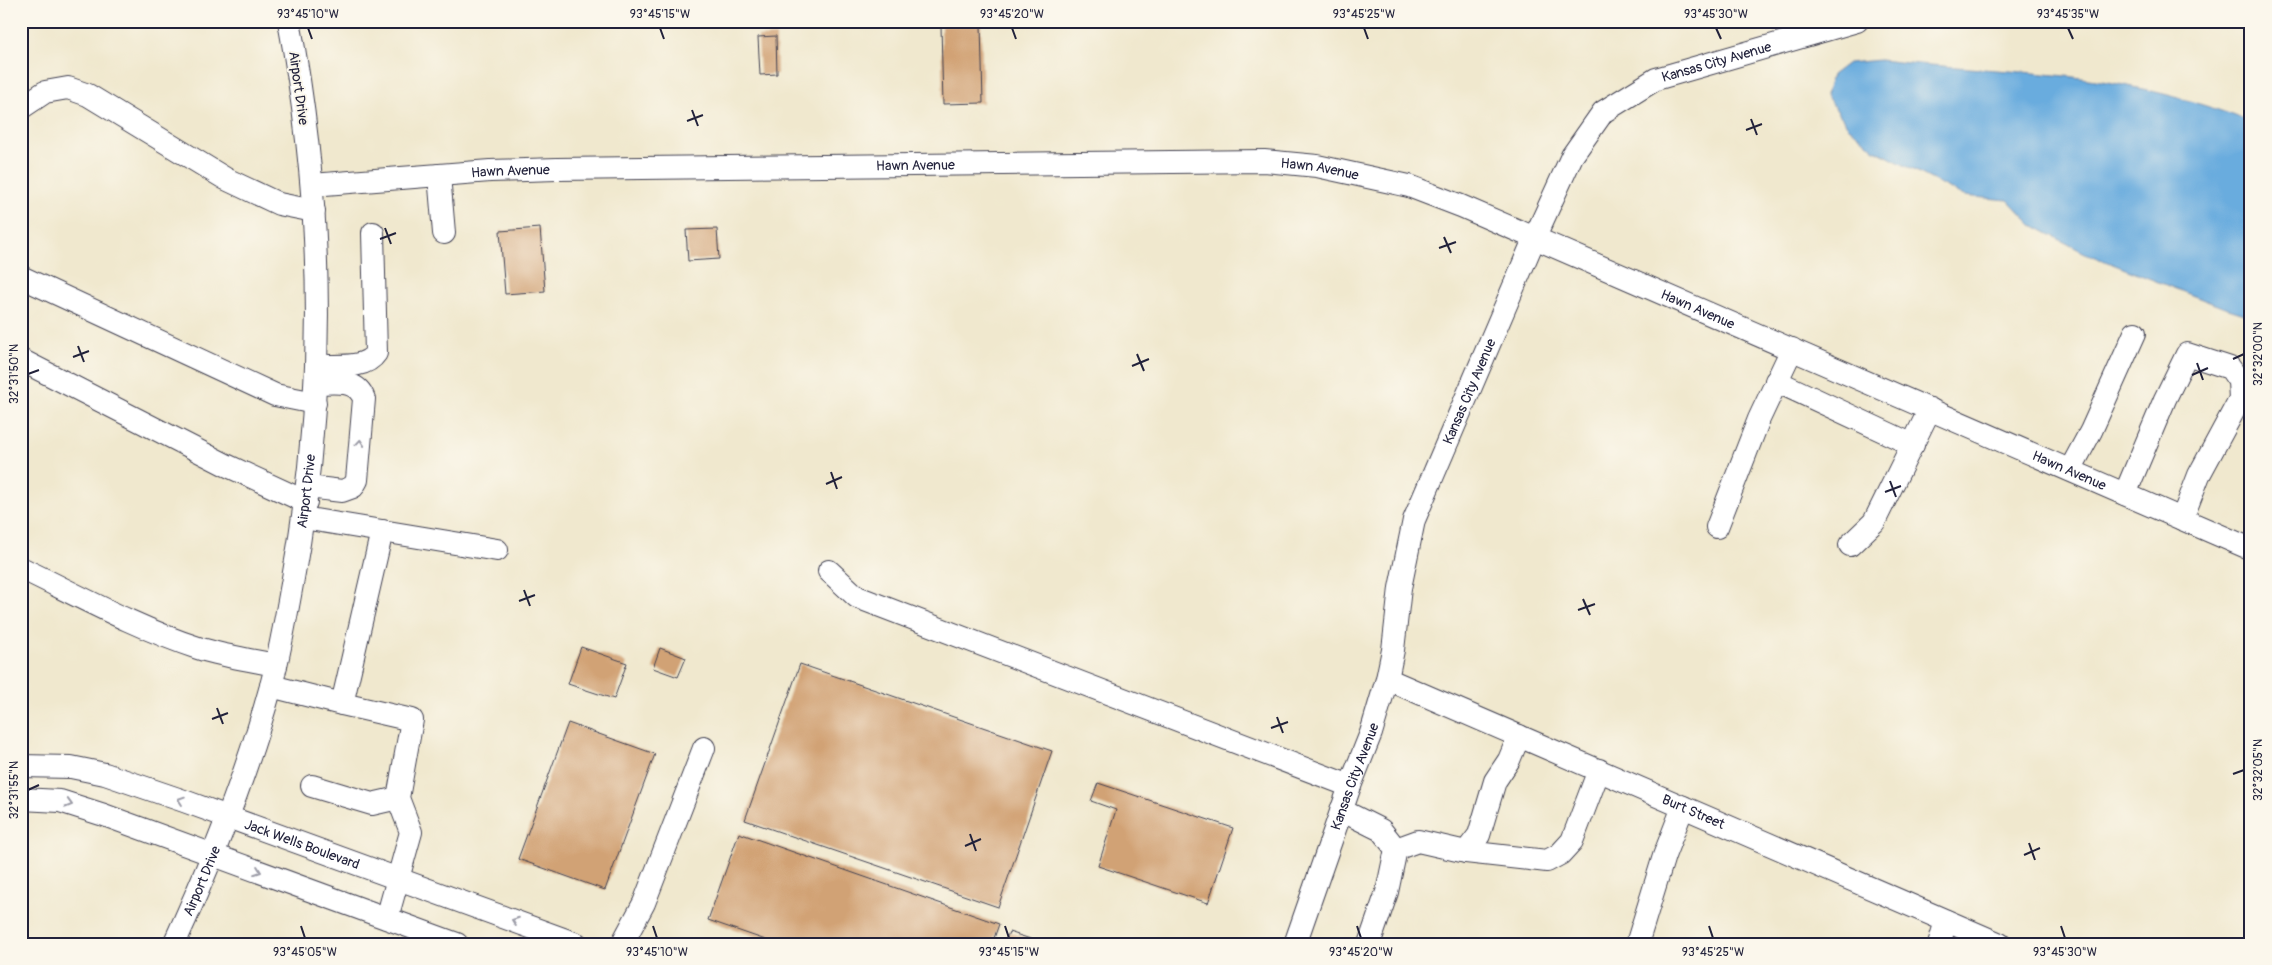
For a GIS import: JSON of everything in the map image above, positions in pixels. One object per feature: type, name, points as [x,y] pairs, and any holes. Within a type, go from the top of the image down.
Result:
[{"type":"street","name":"Airport Drive","points":[[174,944],[212,854],[255,739],[273,675],[306,502],[316,384],[317,297],[314,211],[303,110],[289,21]]},
{"type":"street","name":"Kansas City Avenue","points":[[1295,944],[1370,734],[1387,678],[1393,650],[1400,588],[1414,520],[1535,237],[1572,156],[1603,112],[1656,80],[1857,21]]},
{"type":"street","points":[[21,108],[46,92],[68,88],[88,95],[226,179],[279,204],[314,211]]},
{"type":"street","name":"Hawn Avenue","points":[[312,186],[439,175],[557,169],[1264,161],[1317,166],[1409,186],[1535,237],[2251,548]]},
{"type":"street","points":[[439,175],[444,233]]},
{"type":"street","points":[[21,277],[275,395],[316,384],[364,364],[371,360],[376,353],[373,233]]},
{"type":"street","points":[[2070,470],[2092,431],[2135,333]]},
{"type":"street","points":[[1717,527],[1758,419],[1792,349]]},
{"type":"street","points":[[2124,494],[2165,399],[2187,354],[2230,368],[2238,380],[2240,399],[2199,475],[2182,519]]},
{"type":"street","points":[[21,360],[226,465],[306,502],[382,531],[497,550]]},
{"type":"street","points":[[1776,382],[1913,444]]},
{"type":"street","points":[[306,502],[354,487],[357,480],[364,399],[361,391],[354,384],[316,384]]},
{"type":"street","points":[[1850,545],[1874,522],[1930,409]]},
{"type":"street","points":[[342,704],[382,531]]},
{"type":"street","points":[[21,568],[142,626],[189,644],[232,657],[342,704],[412,720],[398,798],[411,832],[387,918]]},
{"type":"street","points":[[829,571],[857,597],[1350,786]]},
{"type":"street","name":"Burt Street","points":[[1387,678],[2000,944]]},
{"type":"street","points":[[1466,852],[1479,835],[1495,781],[1509,760],[1519,736]]},
{"type":"street","points":[[622,944],[644,903],[704,748]]},
{"type":"street","name":"Jack Wells Boulevard","points":[[21,766],[71,767],[105,774],[227,816],[577,944]]},
{"type":"street","points":[[1396,849],[1418,841],[1466,852],[1547,861],[1560,854],[1572,841],[1599,770]]},
{"type":"street","points":[[312,786],[372,804],[398,798]]},
{"type":"street","points":[[21,799],[60,801],[104,815],[457,944]]},
{"type":"street","points":[[1637,944],[1664,856],[1683,807]]},
{"type":"street","points":[[1342,810],[1381,830],[1396,849]]},
{"type":"street","points":[[1370,944],[1387,892],[1396,849]]},
{"type":"street","points":[[1939,944],[1946,921]]},
{"type":"water","points":[[1880,60],[2055,75],[2129,86],[2204,105],[2251,122],[2251,316],[2222,307],[2087,254],[2032,225],[2008,200],[1964,196],[1875,150],[1847,125],[1826,95],[1832,75],[1848,63]]},
{"type":"building","points":[[981,25],[983,103],[943,104],[941,26]]},
{"type":"building","points":[[776,36],[777,74],[760,75],[758,37]]},
{"type":"building","points":[[540,228],[545,291],[505,294],[500,231]]},
{"type":"building","points":[[717,229],[719,259],[688,261],[686,230]]},
{"type":"building","points":[[581,647],[627,663],[614,699],[568,684]]},
{"type":"building","points":[[660,648],[686,658],[678,677],[653,668]]},
{"type":"building","points":[[800,664],[1052,751],[998,907],[745,820]]},
{"type":"building","points":[[568,723],[655,754],[605,890],[518,859]]},
{"type":"building","points":[[1098,783],[1233,828],[1208,903],[1098,866],[1116,810],[1091,801]]},
{"type":"building","points":[[739,833],[999,924],[992,944],[777,944],[708,920]]},
{"type":"building","points":[[1009,932],[1043,943],[1043,944],[1004,944]]}]
